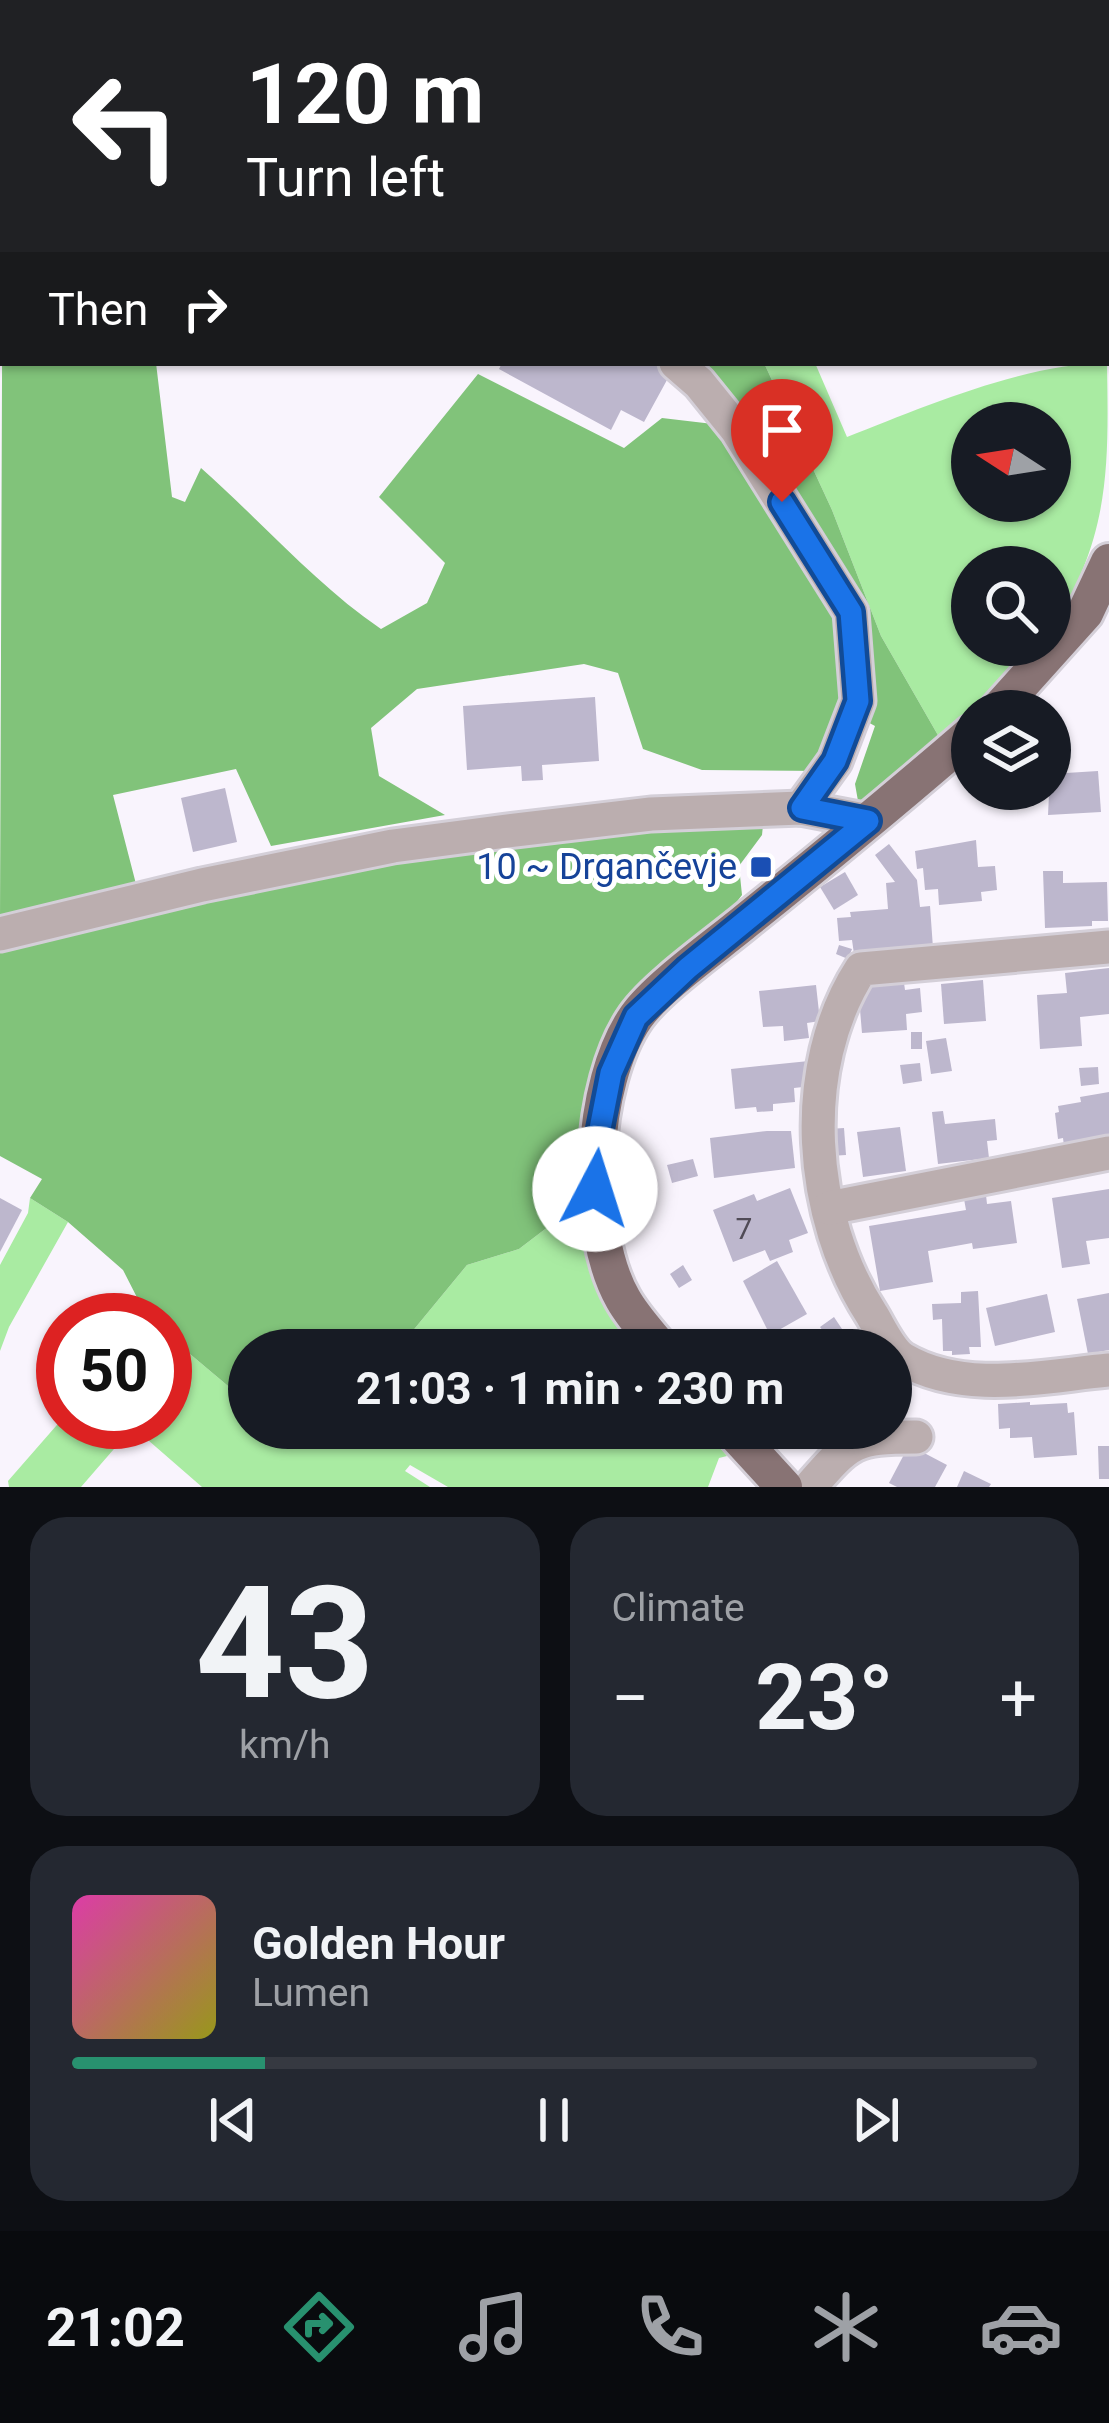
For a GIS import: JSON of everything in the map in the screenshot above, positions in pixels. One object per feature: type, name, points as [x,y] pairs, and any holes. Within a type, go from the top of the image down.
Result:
[{"type":"main road","points":[[1016,690],[1085,613],[1108,572]]},
{"type":"main road","points":[[646,1329],[622,1298],[601,1236],[595,1189],[597,1144],[611,1073],[636,1017],[688,968],[951,751]]},
{"type":"main road","points":[[749,1449],[784,1487]]},
{"type":"street","points":[[679,366],[736,430],[851,612],[858,701],[835,761],[802,808]]},
{"type":"street","points":[[0,934],[392,846],[651,814],[802,808],[868,821]]},
{"type":"street","points":[[1109,947],[861,968],[838,1003],[815,1121],[829,1208],[860,1297],[899,1358],[960,1381],[1109,1370]]},
{"type":"street","points":[[829,1208],[1109,1153]]},
{"type":"street","points":[[810,1487],[848,1444],[916,1437]]},
{"type":"green space","points":[[2,366],[156,366],[172,497],[185,502],[201,468],[311,572],[381,629],[427,603],[445,563],[379,497],[478,374],[624,448],[662,418],[713,424],[697,366],[765,366],[832,510],[881,636],[939,737],[872,803],[858,801],[855,784],[875,726],[851,713],[823,771],[702,770],[643,749],[618,673],[584,664],[417,689],[371,728],[379,776],[445,815],[271,846],[236,769],[113,795],[136,884],[0,920]]},
{"type":"green space","points":[[765,366],[816,366],[847,437],[1009,379],[1069,366],[1107,366],[1101,504],[1071,595],[1071,546],[951,546],[951,666],[1021,666],[996,690],[951,690],[951,729],[939,737],[881,636],[832,510]]},
{"type":"green space","points":[[763,825],[762,835],[739,866],[742,895],[722,921],[661,974],[581,1144],[577,1210],[519,1249],[467,1265],[414,1329],[228,1329],[228,1386],[192,1356],[192,1293],[135,1293],[123,1270],[68,1222],[30,1198],[42,1179],[0,1156],[0,946],[516,835]]},
{"type":"green space","points":[[578,1172],[584,1225],[630,1329],[414,1329],[467,1265],[519,1249],[577,1210]]},
{"type":"green space","points":[[30,1198],[68,1222],[0,1351],[0,1265],[28,1213]]},
{"type":"green space","points":[[192,1356],[228,1386],[228,1449],[721,1449],[727,1456],[719,1458],[708,1487],[448,1487],[410,1465],[405,1471],[430,1487],[202,1487],[158,1449],[192,1449]]},
{"type":"green space","points":[[36,1449],[114,1449],[81,1487],[9,1487],[8,1481]]},
{"type":"building","points":[[499,369],[673,369],[644,422],[621,410],[611,430]]},
{"type":"building","points":[[595,697],[599,761],[542,765],[543,780],[522,781],[521,766],[467,770],[463,706]]},
{"type":"building","points":[[1098,771],[1101,812],[1048,815],[1048,810],[1071,810],[1071,773]]},
{"type":"building","points":[[225,788],[237,842],[193,852],[181,798]]},
{"type":"building","points":[[976,840],[978,867],[995,866],[997,890],[981,892],[982,901],[939,905],[938,889],[925,890],[915,851]]},
{"type":"building","points":[[889,844],[917,880],[920,907],[930,906],[933,948],[854,954],[852,940],[839,941],[837,918],[851,917],[850,912],[888,909],[886,883],[895,882],[875,855]]},
{"type":"building","points":[[1043,871],[1063,871],[1063,883],[1107,882],[1108,921],[1045,928]]},
{"type":"building","points":[[845,872],[858,895],[834,910],[820,887]]},
{"type":"building","points":[[839,945],[852,949],[848,959],[836,954]]},
{"type":"building","points":[[1109,968],[1109,1014],[1080,1017],[1082,1046],[1040,1049],[1037,995],[1067,993],[1065,973]]},
{"type":"building","points":[[983,980],[986,1021],[944,1024],[941,984]]},
{"type":"building","points":[[904,983],[905,990],[920,988],[922,1012],[906,1014],[907,1030],[862,1033],[858,986]]},
{"type":"building","points":[[816,985],[820,1021],[807,1023],[809,1038],[784,1041],[783,1026],[763,1027],[759,991]]},
{"type":"building","points":[[911,1032],[922,1032],[922,1049],[911,1049]]},
{"type":"building","points":[[946,1038],[952,1071],[931,1074],[926,1041]]},
{"type":"building","points":[[809,1061],[812,1086],[794,1088],[795,1102],[773,1104],[773,1111],[735,1109],[731,1069]]},
{"type":"building","points":[[920,1063],[922,1081],[903,1084],[900,1065]]},
{"type":"building","points":[[1098,1067],[1099,1084],[1081,1086],[1079,1068]]},
{"type":"building","points":[[1109,1092],[1109,1139],[1064,1146],[1063,1138],[1058,1139],[1058,1106]]},
{"type":"building","points":[[943,1111],[945,1124],[995,1119],[997,1140],[987,1141],[989,1158],[938,1164],[932,1112]]},
{"type":"building","points":[[900,1127],[906,1171],[863,1177],[857,1132]]},
{"type":"building","points":[[844,1128],[846,1155],[830,1156],[829,1129]]},
{"type":"building","points":[[791,1131],[795,1168],[714,1178],[710,1138]]},
{"type":"building","points":[[693,1159],[698,1176],[672,1183],[667,1165]]},
{"type":"building","points":[[790,1188],[808,1233],[789,1240],[793,1252],[770,1261],[765,1250],[733,1262],[713,1210],[754,1194],[757,1201]]},
{"type":"building","points":[[1109,1189],[1109,1238],[1086,1241],[1090,1264],[1062,1268],[1052,1198]]},
{"type":"building","points":[[986,1195],[987,1204],[1011,1201],[1017,1243],[973,1249],[972,1243],[928,1251],[933,1282],[880,1291],[869,1226],[966,1210],[964,1199]]},
{"type":"building","points":[[0,1198],[22,1210],[0,1252]]},
{"type":"building","points":[[777,1261],[807,1314],[781,1329],[767,1329],[743,1281]]},
{"type":"building","points":[[683,1265],[692,1280],[679,1288],[670,1274]]},
{"type":"building","points":[[978,1291],[981,1347],[969,1347],[970,1354],[943,1351],[942,1319],[933,1320],[932,1304],[961,1303],[961,1292]]},
{"type":"building","points":[[1109,1293],[1109,1350],[1088,1354],[1077,1299]]},
{"type":"building","points":[[1047,1294],[1055,1332],[995,1346],[986,1308]]},
{"type":"building","points":[[834,1317],[842,1329],[821,1329]]},
{"type":"building","points":[[1067,1403],[1068,1413],[1074,1412],[1077,1455],[1034,1458],[1032,1437],[1010,1438],[1010,1428],[999,1429],[998,1404]]},
{"type":"building","points":[[1098,1446],[1109,1446],[1109,1479],[1099,1479]]},
{"type":"building","points":[[912,1447],[947,1465],[935,1487],[889,1483]]},
{"type":"building","points":[[964,1471],[991,1484],[957,1487]]},
{"type":"place","name":"10 ~ Drgančevje","points":[[761,867]]},
{"type":"route","points":[[595,1189],[597,1144],[611,1073],[636,1017],[688,968],[868,821],[802,808],[835,761],[858,701],[851,612],[782,502]]}]
